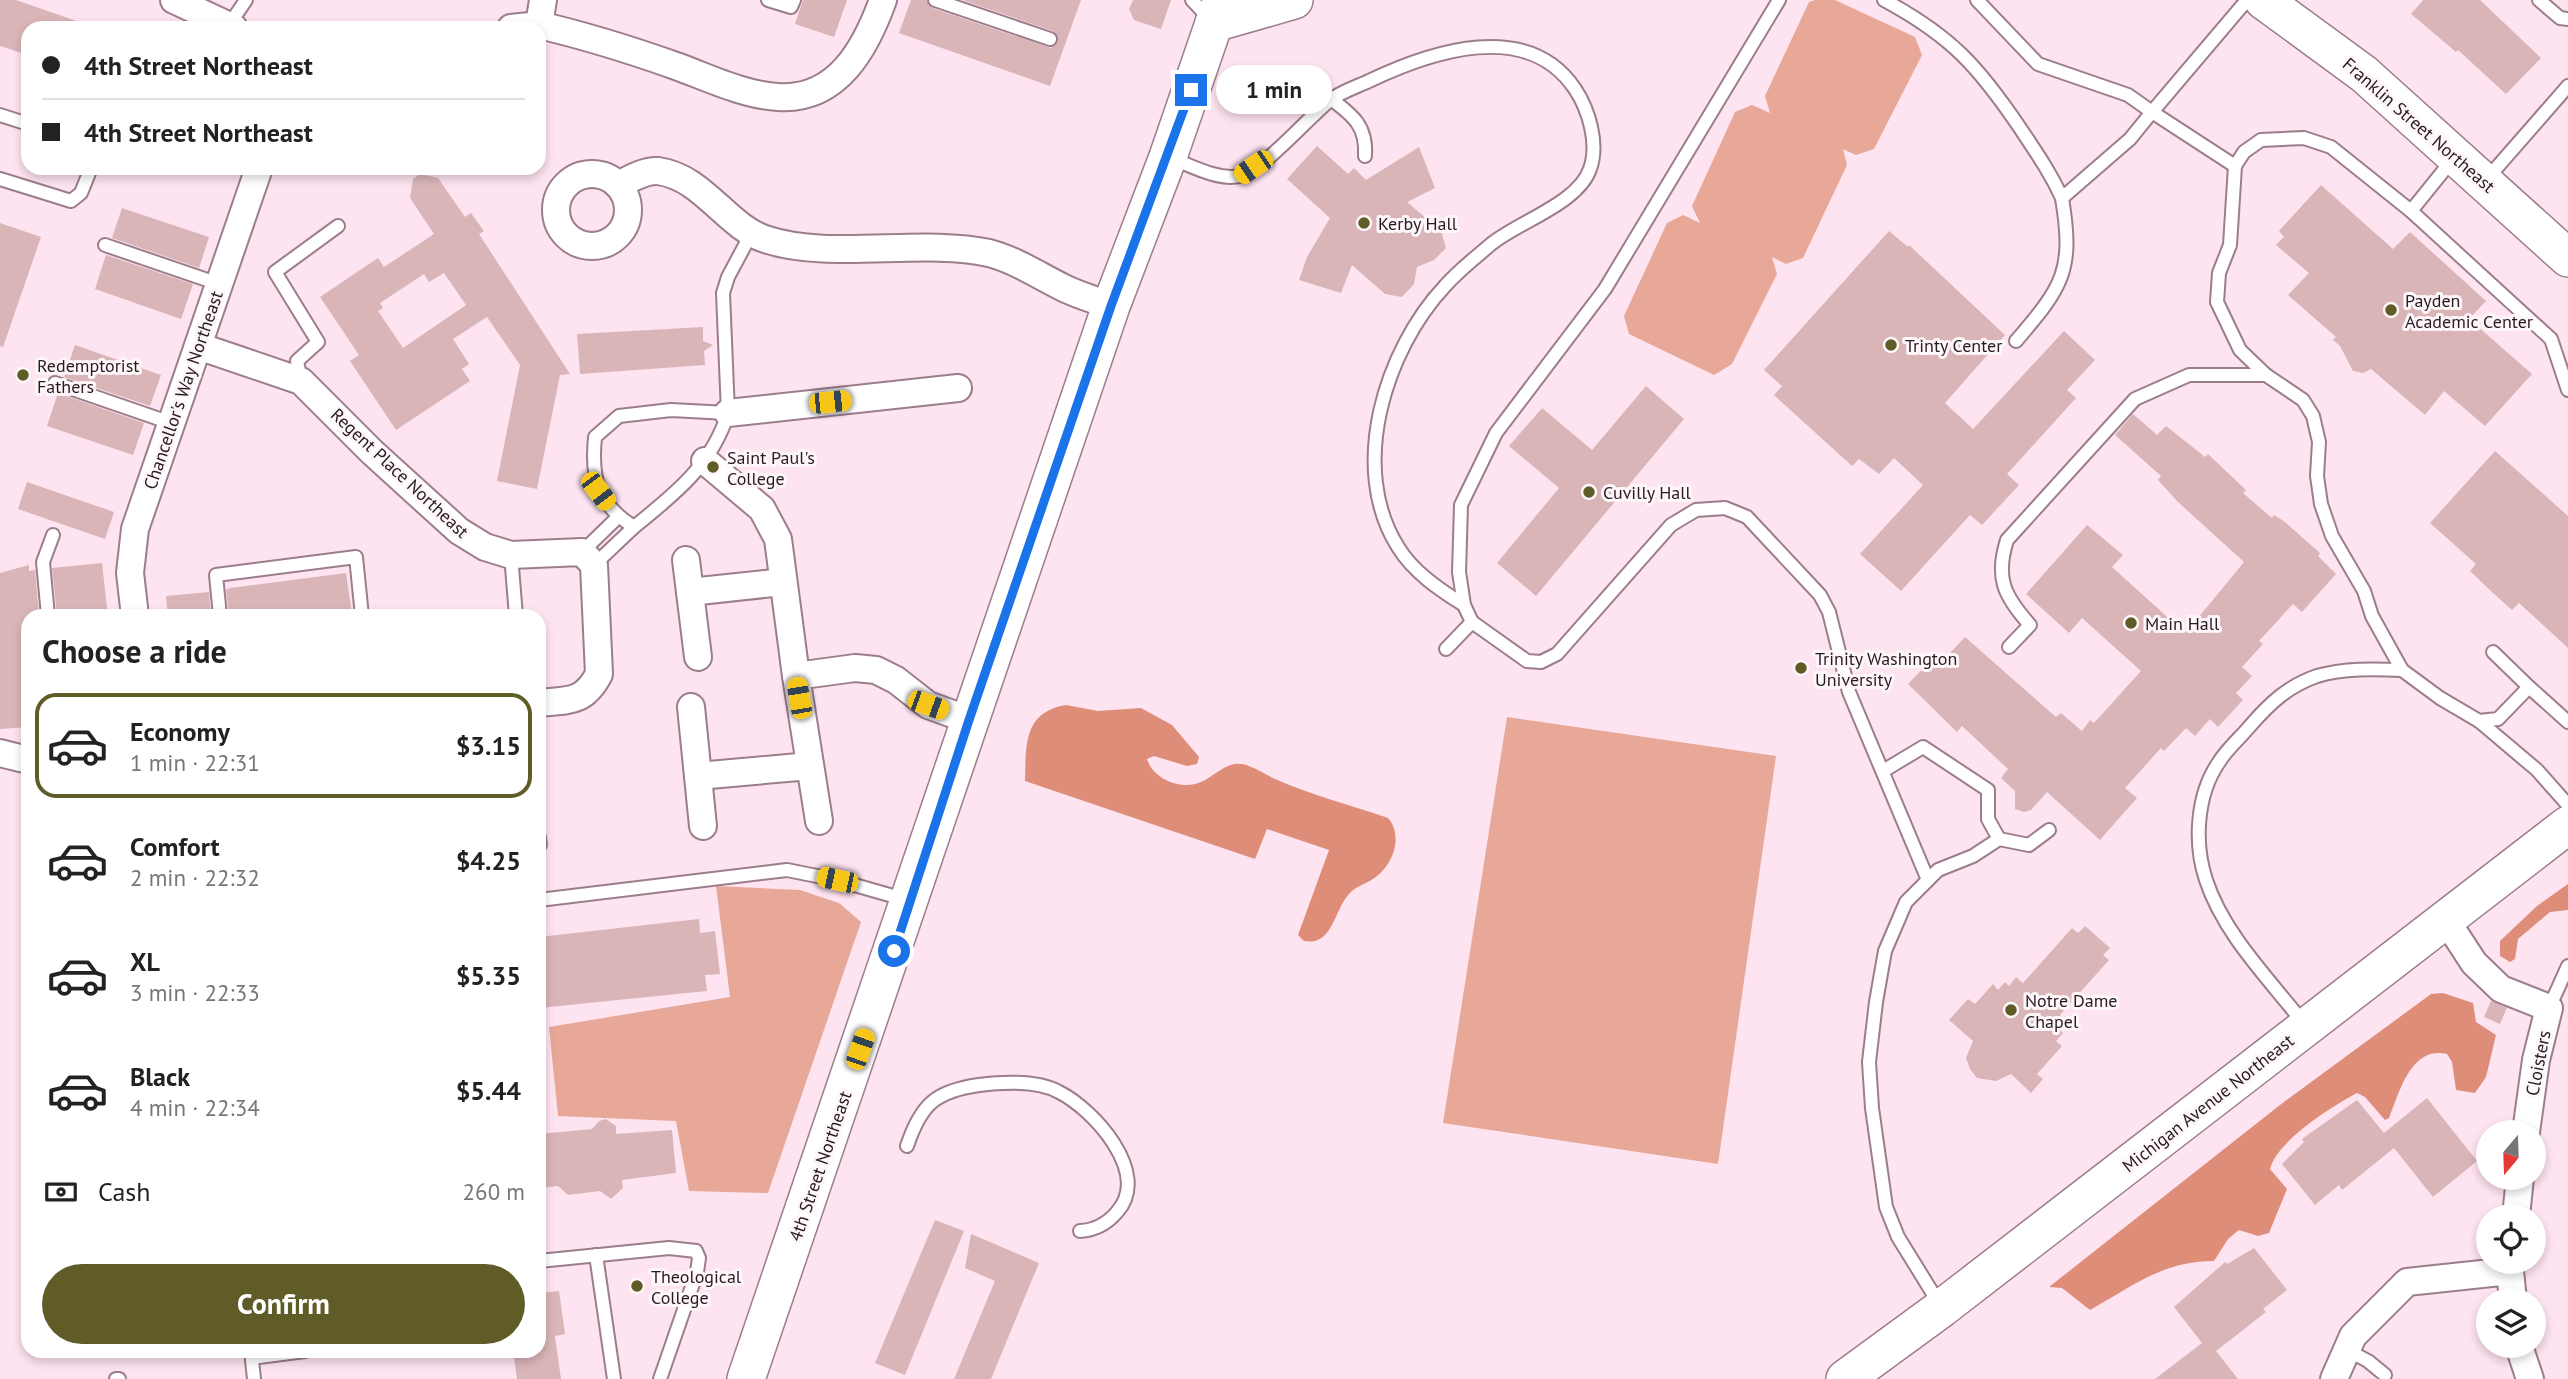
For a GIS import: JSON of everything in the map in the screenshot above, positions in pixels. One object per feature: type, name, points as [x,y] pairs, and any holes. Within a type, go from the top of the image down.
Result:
[{"type":"street","points":[[174,0],[219,21]]},
{"type":"street","points":[[525,21],[541,13],[591,37],[748,91],[780,97],[817,88],[850,66],[870,36],[883,0]]},
{"type":"street","points":[[1209,8],[1294,0]]},
{"type":"street","name":"Franklin Street Northeast","points":[[2263,0],[2364,74],[2568,258]]},
{"type":"street","name":"4th Street Northeast","points":[[746,1379],[911,902],[969,720],[1111,306],[1168,157],[1209,8]]},
{"type":"street","points":[[618,185],[657,171],[678,178],[707,196],[751,234],[801,246],[951,249],[989,253],[1111,306]]},
{"type":"street","name":"Chancellor's Way Northeast","points":[[134,609],[130,573],[135,529],[257,175]]},
{"type":"street","name":"Regent Place Northeast","points":[[198,346],[302,381],[372,452],[459,531],[485,547],[511,555],[588,558]]},
{"type":"street","points":[[727,413],[958,388]]},
{"type":"street","points":[[705,461],[762,509],[778,539],[819,821]]},
{"type":"street","points":[[546,702],[576,699],[590,690],[598,674],[588,558]]},
{"type":"street","points":[[686,560],[698,657]]},
{"type":"street","points":[[690,592],[783,582]]},
{"type":"street","points":[[796,676],[855,668],[876,670],[896,680],[928,705],[969,720]]},
{"type":"street","points":[[691,707],[704,826]]},
{"type":"street","points":[[0,752],[21,758]]},
{"type":"street","points":[[698,776],[810,766]]},
{"type":"street","name":"Michigan Avenue Northeast","points":[[1845,1379],[1942,1308],[2568,825]]},
{"type":"street","name":"Cloisters","points":[[2446,920],[2474,963],[2501,989],[2549,1008],[2536,1060],[2528,1120]]},
{"type":"street","points":[[2334,1379],[2353,1336],[2407,1282],[2476,1271]]},
{"type":"street","points":[[2523,1358],[2530,1379]]},
{"type":"lane","points":[[235,21],[246,0]]},
{"type":"lane","points":[[768,0],[792,7],[794,0]]},
{"type":"lane","points":[[935,0],[1050,39]]},
{"type":"lane","points":[[1779,0],[1605,289],[1496,433],[1461,505],[1459,572],[1464,605],[1472,622],[1527,661],[1541,662],[1557,654],[1671,525],[1696,509],[1725,508],[1747,517],[1820,595],[1829,612],[1849,692],[1928,880]]},
{"type":"lane","points":[[1884,0],[1944,37],[1973,63],[2048,167],[2062,198],[2068,262],[2048,303],[2016,341]]},
{"type":"lane","points":[[1977,0],[2038,64],[2128,95],[2235,166]]},
{"type":"lane","points":[[2062,198],[2130,139],[2247,0]]},
{"type":"lane","points":[[2539,0],[2560,18],[2568,19]]},
{"type":"lane","points":[[1168,157],[1217,175],[1240,176],[1266,159],[1331,99],[1400,66],[1476,46],[1503,46],[1529,52],[1555,64],[1575,89],[1589,114],[1590,169],[1578,188],[1493,242],[1444,287],[1413,331],[1392,373],[1377,425],[1373,461],[1377,500],[1398,548],[1434,586],[1464,605]]},
{"type":"lane","points":[[2485,182],[2568,86]]},
{"type":"lane","points":[[1331,99],[1357,118],[1366,139],[1365,156]]},
{"type":"lane","points":[[0,115],[21,122]]},
{"type":"lane","points":[[2568,390],[2551,339],[2411,211],[2331,147],[2304,138],[2261,140],[2244,152],[2235,166],[2230,245],[2219,273],[2217,302],[2240,350],[2266,375],[2303,400],[2313,416],[2319,442],[2321,504],[2332,536],[2364,591],[2372,616],[2402,670],[2440,698],[2479,721],[2537,769],[2568,806]]},
{"type":"lane","points":[[2411,211],[2456,156]]},
{"type":"lane","points":[[0,179],[71,201],[81,193],[87,175]]},
{"type":"lane","points":[[302,381],[297,361],[318,342],[275,272],[338,226]]},
{"type":"lane","points":[[588,558],[634,527],[687,483],[720,438],[727,413],[723,293],[728,277],[751,234]]},
{"type":"lane","points":[[104,245],[219,284]]},
{"type":"lane","points":[[2009,647],[2030,625],[2001,581],[2000,562],[2007,540],[2135,399],[2189,375],[2266,375]]},
{"type":"lane","points":[[55,383],[171,423]]},
{"type":"lane","points":[[634,527],[618,517],[598,491],[592,464],[595,437],[619,416],[671,410],[727,413]]},
{"type":"lane","points":[[588,558],[618,517]]},
{"type":"lane","points":[[47,609],[43,562],[53,535]]},
{"type":"lane","points":[[511,555],[515,609]]},
{"type":"lane","points":[[219,609],[216,575],[356,557],[361,609]]},
{"type":"lane","points":[[1446,649],[1472,622]]},
{"type":"lane","points":[[2493,652],[2568,722]]},
{"type":"lane","points":[[2307,1027],[2219,911],[2206,880],[2199,845],[2201,808],[2208,783],[2218,762],[2276,697],[2319,676],[2370,669],[2402,670]]},
{"type":"lane","points":[[2479,721],[2498,719],[2529,687]]},
{"type":"lane","points":[[1883,771],[1923,747],[1988,790],[1989,819],[1999,839]]},
{"type":"lane","points":[[1942,1308],[1898,1237],[1886,1207],[1872,1108],[1869,1062],[1885,951],[1906,902],[1938,870],[1973,856],[1999,839],[2029,845],[2049,830]]},
{"type":"lane","points":[[546,899],[787,870],[837,880],[911,902]]},
{"type":"lane","points":[[2549,1008],[2568,966]]},
{"type":"lane","points":[[907,1146],[924,1109],[949,1091],[983,1084],[1008,1084],[1057,1091],[1095,1120],[1124,1161],[1127,1175],[1128,1188],[1121,1208],[1101,1226],[1080,1231]]},
{"type":"lane","points":[[546,1260],[669,1248],[696,1251],[699,1258],[697,1272],[660,1379]]},
{"type":"lane","points":[[596,1255],[614,1379]]},
{"type":"lane","points":[[2347,1350],[2368,1361],[2385,1375]]},
{"type":"lane","points":[[251,1358],[254,1379]]},
{"type":"shaded area","points":[[1835,0],[1915,37],[1922,55],[1874,149],[1856,155],[1843,149],[1847,165],[1803,258],[1786,264],[1772,257],[1777,274],[1732,364],[1714,375],[1629,334],[1624,316],[1667,223],[1683,215],[1700,223],[1692,206],[1735,112],[1752,105],[1770,113],[1765,96],[1809,2]]},
{"type":"shaded area","points":[[1066,705],[1098,711],[1141,708],[1172,725],[1199,757],[1197,764],[1187,766],[1154,756],[1147,759],[1161,777],[1177,784],[1193,784],[1230,765],[1244,765],[1303,790],[1388,818],[1393,825],[1396,840],[1392,856],[1377,876],[1349,894],[1327,933],[1314,941],[1304,941],[1298,935],[1329,850],[1267,829],[1255,859],[1025,781],[1027,743],[1034,723],[1052,709]]},
{"type":"shaded area","points":[[1507,717],[1776,756],[1718,1164],[1443,1123]]},
{"type":"shaded area","points":[[2568,884],[2568,910],[2550,912],[2518,939],[2515,959],[2510,962],[2500,956],[2500,941],[2537,906]]},
{"type":"shaded area","points":[[716,886],[800,890],[839,903],[861,922],[768,1193],[689,1191],[676,1121],[558,1116],[549,1027],[730,997]]},
{"type":"shaded area","points":[[2443,993],[2473,1003],[2476,1022],[2496,1035],[2486,1077],[2475,1093],[2456,1090],[2452,1062],[2447,1054],[2435,1053],[2424,1057],[2408,1073],[2389,1118],[2385,1120],[2365,1097],[2357,1093],[2307,1125],[2283,1147],[2270,1169],[2287,1189],[2269,1233],[2258,1236],[2239,1230],[2228,1239],[2214,1261],[2179,1265],[2164,1270],[2090,1310],[2062,1288],[2049,1287],[2280,1105],[2431,994]]},
{"type":"building","points":[[0,0],[16,0],[76,21],[21,21],[21,53],[0,46]]},
{"type":"building","points":[[803,0],[847,0],[834,37],[795,24]]},
{"type":"building","points":[[911,0],[926,0],[932,8],[1051,48],[1058,41],[1053,31],[962,0],[1081,0],[1050,86],[899,33]]},
{"type":"building","points":[[1133,0],[1171,0],[1161,29],[1134,20],[1129,9]]},
{"type":"building","points":[[2423,0],[2480,0],[2541,58],[2506,94],[2458,50],[2456,52],[2411,14]]},
{"type":"building","name":"Kerby Hall","points":[[1317,146],[1348,174],[1354,168],[1366,180],[1419,147],[1435,188],[1407,202],[1441,231],[1446,248],[1434,260],[1417,267],[1414,284],[1402,297],[1385,294],[1352,265],[1341,293],[1299,280],[1307,257],[1330,218],[1287,179]]},
{"type":"building","points":[[419,175],[438,178],[465,217],[471,213],[484,231],[479,234],[570,374],[560,375],[537,489],[497,481],[520,365],[487,317],[453,339],[469,364],[462,369],[470,381],[396,430],[350,361],[359,355],[320,297],[378,258],[384,267],[434,234],[410,198],[413,179]],"holes":[[[444,273],[466,305],[403,348],[378,311],[383,308],[380,303],[424,274],[429,282]]]},
{"type":"building","name":"Payden Academic Center","points":[[2321,185],[2393,249],[2410,232],[2486,301],[2469,319],[2532,374],[2485,426],[2444,391],[2425,415],[2371,369],[2363,373],[2353,371],[2340,346],[2333,340],[2336,337],[2288,295],[2309,273],[2276,245],[2284,237],[2279,231]]},
{"type":"building","points":[[122,208],[209,237],[199,268],[112,238]]},
{"type":"building","points":[[0,223],[41,237],[3,347],[0,346]]},
{"type":"building","name":"Trinty Center","points":[[1889,231],[1908,247],[1909,245],[2005,335],[1945,403],[1973,429],[2064,331],[2095,360],[2067,390],[2076,398],[2007,474],[2019,485],[1982,525],[1970,515],[1901,591],[1860,554],[1923,485],[1894,458],[1879,474],[1859,459],[1852,466],[1774,395],[1782,386],[1764,370]]},
{"type":"building","points":[[106,255],[193,284],[181,319],[95,289]]},
{"type":"building","points":[[703,327],[703,341],[713,345],[704,351],[705,365],[580,374],[577,334]]},
{"type":"building","points":[[75,345],[161,375],[150,406],[64,377]]},
{"type":"building","name":"Cuvilly Hall","points":[[1646,386],[1684,419],[1536,596],[1497,563],[1559,488],[1509,446],[1542,408],[1592,450]]},
{"type":"building","points":[[58,393],[144,423],[133,455],[47,426]]},
{"type":"building","name":"Main Hall","points":[[2133,414],[2157,435],[2166,426],[2205,457],[2208,454],[2246,490],[2243,493],[2272,518],[2274,515],[2285,522],[2320,553],[2318,556],[2336,574],[2302,612],[2293,604],[2259,641],[2263,644],[2242,667],[2252,676],[2236,693],[2243,700],[2218,727],[2210,719],[2195,736],[2186,728],[2164,751],[2161,748],[2125,788],[2137,798],[2100,840],[2047,792],[2031,810],[2024,812],[2015,809],[2015,791],[2001,778],[2008,769],[1962,726],[1957,732],[1908,684],[1929,662],[1936,668],[1965,637],[2056,717],[2061,713],[2082,731],[2090,720],[2094,723],[2141,671],[2082,618],[2069,633],[2026,594],[2087,525],[2123,555],[2112,567],[2185,633],[2212,601],[2244,562],[2178,502],[2158,480],[2161,476],[2115,435]]},
{"type":"building","points":[[2495,451],[2568,516],[2568,648],[2519,603],[2512,610],[2493,593],[2470,571],[2476,564],[2430,523]]},
{"type":"building","points":[[27,482],[114,512],[105,539],[18,509]]},
{"type":"building","points":[[102,563],[107,609],[56,609],[52,568]]},
{"type":"building","points":[[29,565],[29,571],[35,570],[38,609],[21,609],[21,728],[0,729],[0,573]]},
{"type":"building","points":[[346,573],[351,609],[228,609],[226,590]]},
{"type":"building","points":[[209,592],[210,609],[167,609],[166,596]]},
{"type":"building","points":[[699,919],[700,933],[715,931],[720,974],[705,975],[707,991],[546,1007],[546,936]]},
{"type":"building","name":"Notre Dame Chapel","points":[[2085,926],[2110,948],[2103,955],[2109,960],[2060,1015],[2067,1021],[2059,1030],[2063,1033],[2056,1041],[2062,1046],[2037,1074],[2043,1079],[2031,1093],[2011,1074],[1996,1081],[1977,1078],[1966,1058],[1973,1041],[1949,1020],[1968,999],[1975,1004],[1993,984],[1998,990],[2005,982],[2009,986],[2016,977],[2023,983],[2072,928],[2078,933]]},
{"type":"building","points":[[2491,1001],[2507,1008],[2500,1024],[2484,1017]]},
{"type":"building","points":[[2427,1098],[2476,1162],[2433,1197],[2394,1148],[2342,1190],[2339,1185],[2315,1205],[2282,1164],[2304,1142],[2302,1139],[2357,1100],[2384,1133]]},
{"type":"building","points":[[606,1119],[616,1126],[616,1134],[672,1130],[676,1173],[622,1180],[623,1188],[611,1199],[600,1191],[568,1195],[558,1186],[546,1187],[546,1133],[592,1129],[599,1121]]},
{"type":"building","points":[[935,1220],[964,1231],[905,1375],[875,1363]]},
{"type":"building","points":[[971,1234],[1039,1263],[991,1379],[954,1379],[995,1281],[965,1268]]},
{"type":"building","points":[[2254,1248],[2287,1290],[2263,1309],[2266,1312],[2216,1351],[2238,1379],[2155,1379],[2202,1343],[2174,1307],[2225,1262],[2227,1264]]},
{"type":"building","points":[[559,1291],[565,1334],[555,1336],[561,1379],[517,1379],[514,1358],[546,1358],[546,1292]]},
{"type":"place","name":"Kerby Hall","points":[[1364,223]]},
{"type":"place","name":"Payden Academic Center","points":[[2391,310]]},
{"type":"place","name":"Trinty Center","points":[[1891,345]]},
{"type":"place","name":"Redemptorist Fathers","points":[[23,375]]},
{"type":"place","name":"Saint Paul's College","points":[[713,467]]},
{"type":"place","name":"Cuvilly Hall","points":[[1589,492]]},
{"type":"place","name":"Main Hall","points":[[2131,623]]},
{"type":"place","name":"Trinity Washington University","points":[[1801,668]]},
{"type":"place","name":"Notre Dame Chapel","points":[[2011,1010]]},
{"type":"place","name":"Theological College","points":[[637,1286]]},
{"type":"route","points":[[894,951],[969,720],[1111,306],[1191,90]]}]
